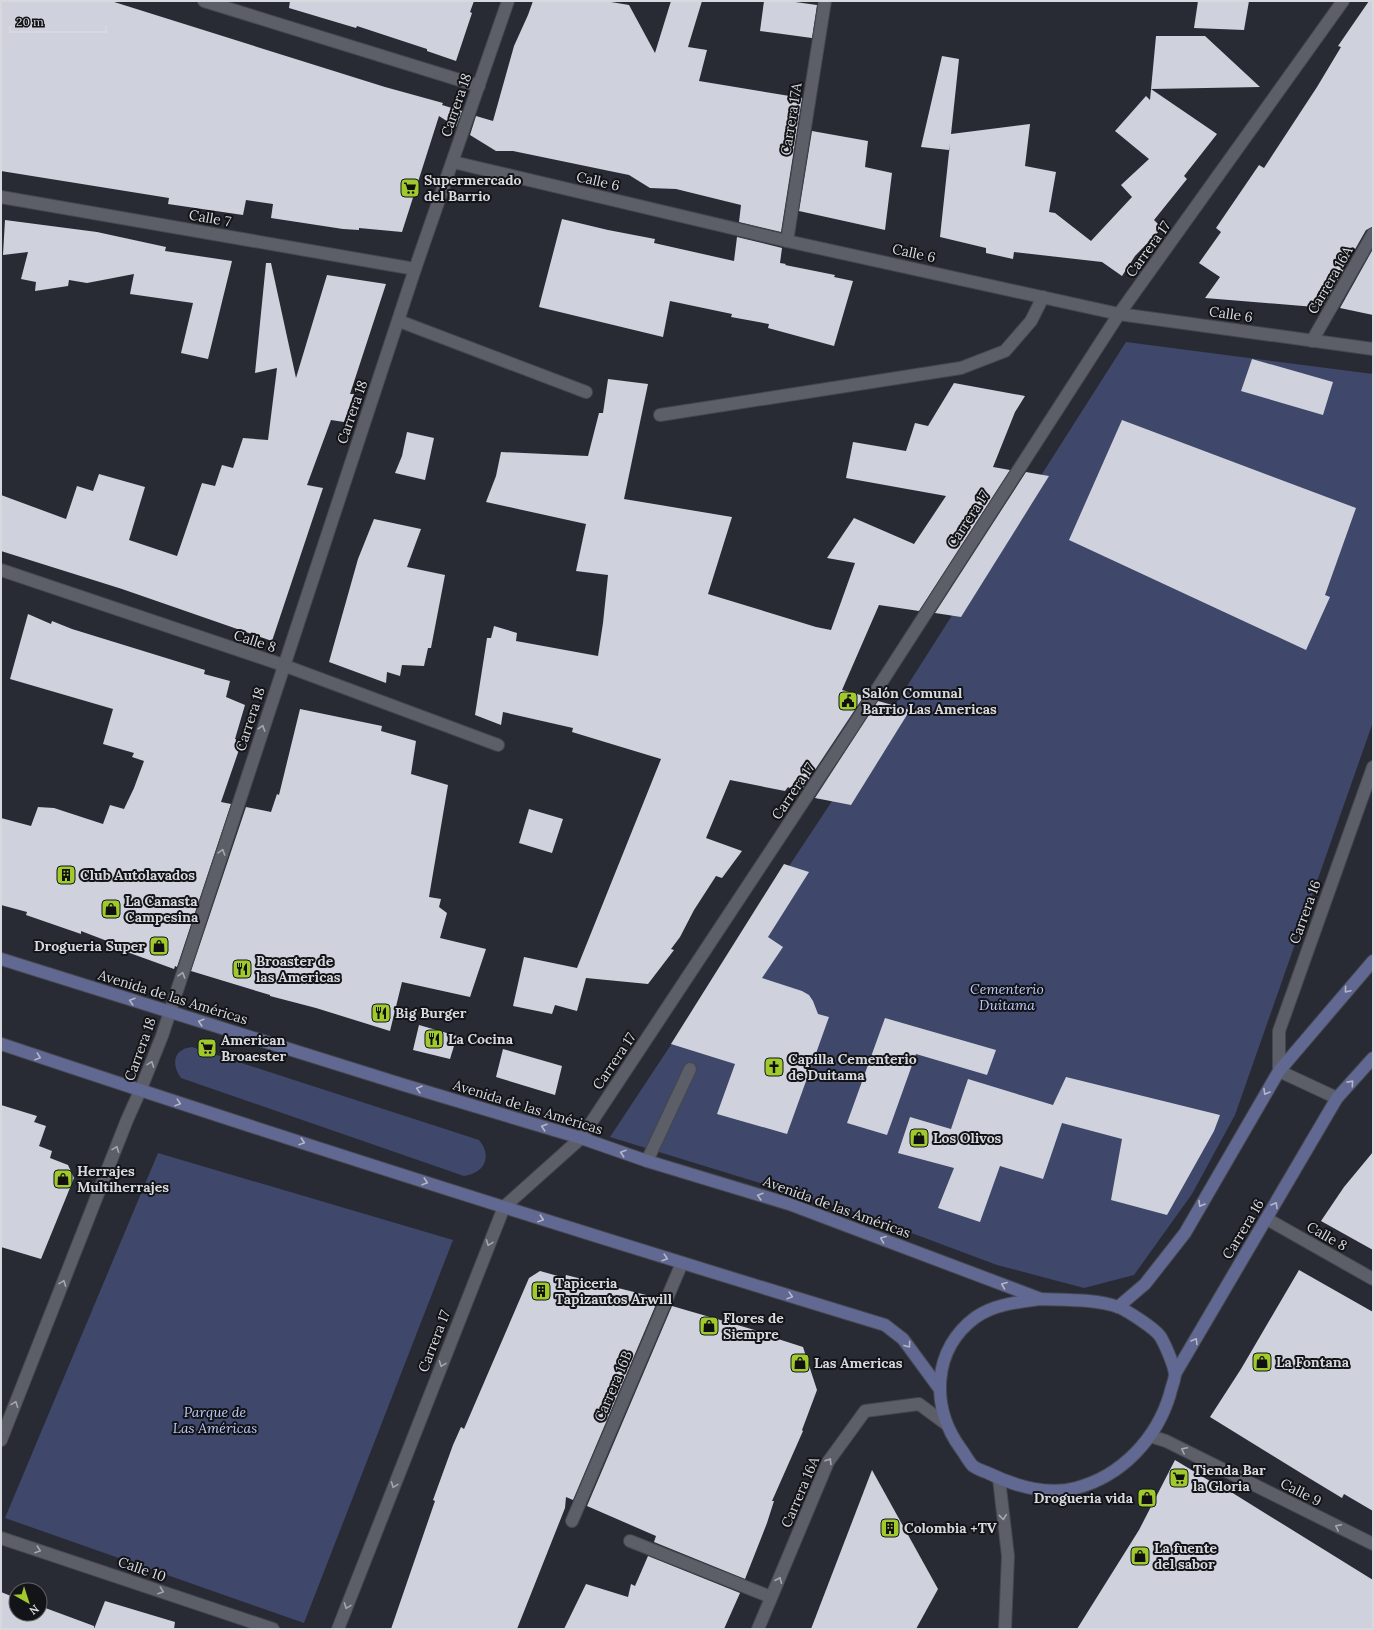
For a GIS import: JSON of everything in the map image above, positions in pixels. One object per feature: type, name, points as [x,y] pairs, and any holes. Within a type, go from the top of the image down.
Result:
[{"type":"main road","name":"Avenida de las Américas","points":[[1,959],[581,1138],[647,1161],[789,1204],[1041,1299]]},
{"type":"main road","points":[[1118,1307],[1145,1284],[1184,1233],[1279,1071],[1373,961]]},
{"type":"main road","points":[[1,1044],[140,1092],[682,1263],[885,1325],[903,1339],[939,1388]]},
{"type":"main road","name":"Carrera 16","points":[[1041,1299],[1007,1304],[977,1317],[957,1334],[942,1366],[939,1388],[941,1408],[946,1424],[953,1439],[973,1466],[999,1479],[1022,1487],[1048,1492],[1076,1488],[1102,1478],[1118,1468],[1134,1455],[1150,1436],[1165,1410],[1175,1374],[1337,1098],[1373,1058]]},
{"type":"main road","points":[[1041,1299],[1091,1301],[1118,1307],[1140,1320],[1159,1335],[1169,1355],[1175,1374]]},
{"type":"street","points":[[204,1],[479,86]]},
{"type":"street","name":"Carrera 18","points":[[1,1440],[127,1120],[140,1092],[170,1012],[283,665],[399,321],[415,269],[508,1]]},
{"type":"street","name":"Carrera 17A","points":[[787,241],[826,1]]},
{"type":"street","name":"Carrera 17","points":[[338,1629],[504,1207],[581,1138],[852,728],[1119,314],[1343,1]]},
{"type":"street","name":"Calle 6","points":[[453,162],[787,241],[1119,314],[1373,349]]},
{"type":"street","name":"Calle 7","points":[[1,197],[415,269]]},
{"type":"street","name":"Carrera 16A","points":[[1312,341],[1373,234]]},
{"type":"street","points":[[660,415],[961,368],[1005,351],[1031,321],[1043,297]]},
{"type":"street","points":[[399,321],[586,392]]},
{"type":"street","name":"Calle 8","points":[[1,570],[283,665],[498,745]]},
{"type":"street","name":"Carrera 16","points":[[1279,1071],[1279,1031],[1373,767]]},
{"type":"street","points":[[647,1161],[690,1069]]},
{"type":"street","points":[[1279,1071],[1337,1098]]},
{"type":"street","name":"Calle 8","points":[[1267,1219],[1373,1279]]},
{"type":"street","name":"Carrera 16B","points":[[572,1521],[682,1263]]},
{"type":"street","name":"Carrera 16A","points":[[758,1629],[828,1462],[865,1411],[919,1404],[946,1424]]},
{"type":"street","name":"Calle 9","points":[[1150,1436],[1166,1441],[1373,1544]]},
{"type":"street","points":[[999,1479],[1008,1556],[1004,1629]]},
{"type":"street","name":"Calle 10","points":[[1,1538],[273,1629]]},
{"type":"street","points":[[630,1541],[771,1598]]},
{"type":"green space","name":"Cementerio Duitama","points":[[1126,342],[1373,374],[1373,722],[1235,1115],[1192,1194],[1134,1275],[1084,1288],[997,1265],[858,1213],[610,1137],[881,727]]},
{"type":"green space","points":[[192,1047],[479,1140],[483,1146],[486,1158],[481,1168],[477,1172],[464,1176],[181,1078],[176,1068],[176,1058],[181,1051]]},
{"type":"green space","name":"Parque de Las Américas","points":[[158,1153],[453,1240],[304,1623],[5,1518]]},
{"type":"building","points":[[1,1],[111,1],[385,87],[443,103],[442,105],[462,111],[456,127],[439,116],[402,232],[359,228],[359,230],[343,229],[271,218],[273,204],[246,200],[243,215],[168,204],[169,198],[1,171]]},
{"type":"building","points":[[290,1],[474,1],[470,12],[472,13],[456,61],[427,51],[427,49],[357,26],[356,28],[289,8]]},
{"type":"building","points":[[533,1],[605,1],[629,5],[655,53],[671,1],[702,1],[688,47],[707,50],[699,81],[802,98],[781,232],[739,222],[741,205],[676,189],[650,188],[629,175],[513,151],[496,151],[470,135],[476,116],[493,121],[514,46]]},
{"type":"building","points":[[764,1],[788,1],[817,5],[812,38],[760,31]]},
{"type":"building","points":[[1198,1],[1249,1],[1244,30],[1194,28]]},
{"type":"building","points":[[1369,1],[1373,1],[1373,227],[1366,230],[1324,304],[1318,303],[1315,307],[1205,298],[1220,277],[1199,263],[1221,232],[1216,228],[1259,165],[1264,168],[1317,87],[1341,47],[1338,46]]},
{"type":"building","points":[[1156,36],[1205,36],[1260,87],[1151,89]]},
{"type":"building","points":[[942,56],[959,59],[951,134],[1030,124],[1025,166],[1056,172],[1049,212],[1055,213],[1091,241],[1132,197],[1121,185],[1149,159],[1115,131],[1146,96],[1150,100],[1151,89],[1217,134],[1184,176],[1187,179],[1154,220],[1162,228],[1135,256],[1122,276],[1102,262],[1014,252],[1013,259],[986,253],[986,248],[940,237],[950,143],[949,150],[921,147]]},
{"type":"building","points":[[812,131],[868,141],[865,167],[892,173],[885,230],[799,211]]},
{"type":"building","points":[[562,219],[655,239],[654,243],[734,261],[737,237],[782,248],[780,263],[786,264],[785,265],[835,275],[834,277],[853,281],[834,346],[768,328],[769,324],[731,317],[732,314],[670,301],[663,337],[539,307]]},
{"type":"building","points":[[5,220],[97,232],[166,247],[165,251],[232,261],[208,359],[181,353],[193,303],[130,294],[134,274],[87,283],[69,280],[68,286],[35,291],[36,282],[21,279],[28,252],[3,255]]},
{"type":"building","points":[[1373,249],[1373,315],[1340,308]]},
{"type":"building","points":[[266,263],[271,263],[296,378],[327,275],[386,284],[350,394],[354,394],[344,422],[331,420],[307,485],[323,488],[272,641],[122,589],[1,551],[1,495],[66,519],[77,486],[93,491],[99,474],[145,487],[129,540],[177,556],[202,483],[215,486],[222,465],[233,468],[243,438],[268,440],[277,368],[255,373]]},
{"type":"building","points":[[1252,359],[1333,382],[1323,415],[1241,391]]},
{"type":"building","points":[[608,379],[648,384],[624,499],[732,517],[708,594],[816,627],[831,630],[855,563],[827,558],[854,518],[914,544],[946,496],[846,478],[853,442],[906,451],[915,423],[928,426],[954,383],[1025,396],[1015,412],[993,467],[1010,470],[919,611],[879,605],[842,690],[864,696],[799,794],[788,787],[785,791],[730,780],[706,838],[742,851],[722,878],[716,876],[694,910],[680,937],[671,949],[674,950],[648,984],[586,978],[577,1011],[555,1005],[552,1014],[513,1006],[524,957],[577,968],[661,759],[572,732],[573,728],[503,712],[501,725],[475,715],[487,638],[491,638],[494,626],[517,633],[516,641],[598,656],[608,575],[576,571],[586,524],[486,502],[496,476],[501,452],[588,456],[599,413],[603,413]]},
{"type":"building","points":[[1122,420],[1356,508],[1325,595],[1330,597],[1306,650],[1069,540]]},
{"type":"building","points":[[407,432],[434,438],[425,480],[395,473],[402,456]]},
{"type":"building","points":[[1026,472],[1049,476],[961,617],[935,613]]},
{"type":"building","points":[[374,519],[421,529],[407,567],[445,575],[431,648],[428,648],[424,666],[402,665],[400,676],[387,672],[386,683],[329,662],[358,559]]},
{"type":"building","points":[[28,614],[51,624],[52,621],[72,629],[205,670],[204,674],[230,681],[226,697],[245,705],[235,739],[242,741],[221,802],[231,804],[177,967],[175,966],[174,969],[127,952],[128,949],[81,931],[81,934],[26,915],[27,912],[1,905],[1,818],[31,826],[38,807],[54,808],[103,824],[110,805],[124,809],[144,761],[132,757],[134,753],[103,744],[113,709],[10,679]]},
{"type":"building","points":[[878,701],[910,710],[851,805],[815,798]]},
{"type":"building","points":[[300,709],[382,726],[381,731],[416,741],[411,774],[448,785],[429,897],[441,899],[439,907],[447,913],[440,938],[486,949],[470,997],[402,982],[390,1031],[191,971],[246,807],[271,812],[277,794],[279,795]]},
{"type":"building","points":[[529,809],[563,819],[552,853],[519,843]]},
{"type":"building","points":[[784,864],[809,872],[768,937],[783,947],[762,978],[802,991],[809,995],[818,1014],[829,1017],[787,1134],[717,1114],[735,1064],[671,1044]]},
{"type":"building","points":[[885,1018],[996,1050],[987,1075],[916,1054],[887,1135],[847,1123]]},
{"type":"building","points":[[419,1025],[457,1036],[450,1059],[413,1050]]},
{"type":"building","points":[[503,1049],[562,1066],[555,1095],[496,1077]]},
{"type":"building","points":[[1066,1077],[1220,1115],[1214,1131],[1167,1215],[1111,1200],[1122,1139],[1062,1123],[1043,1179],[1000,1166],[980,1222],[938,1208],[954,1168],[898,1153],[910,1117],[951,1129],[968,1079],[1053,1105]]},
{"type":"building","points":[[1,1105],[37,1116],[34,1122],[46,1126],[39,1146],[52,1151],[50,1158],[68,1165],[74,1178],[41,1259],[1,1247]]},
{"type":"building","points":[[1373,1152],[1373,1250],[1321,1221],[1344,1187]]},
{"type":"building","points":[[1299,1270],[1373,1312],[1373,1511],[1344,1494],[1342,1498],[1210,1417],[1241,1369]]},
{"type":"building","points":[[540,1271],[565,1278],[566,1275],[658,1298],[573,1500],[566,1497],[565,1508],[517,1629],[391,1629],[435,1501],[433,1500],[453,1445],[461,1427],[464,1429],[529,1278]]},
{"type":"building","points":[[672,1306],[779,1337],[778,1339],[803,1347],[817,1390],[802,1430],[803,1431],[772,1501],[774,1501],[767,1523],[745,1579],[654,1542],[656,1536],[587,1506]]},
{"type":"building","points":[[1175,1460],[1223,1489],[1223,1487],[1373,1580],[1373,1629],[1077,1629],[1139,1530]]},
{"type":"building","points":[[872,1470],[938,1589],[916,1629],[811,1629]]},
{"type":"building","points":[[648,1556],[740,1593],[724,1629],[564,1629],[586,1584],[628,1597],[631,1584],[635,1586]]},
{"type":"building","points":[[1,1592],[8,1595],[8,1622],[48,1622],[48,1609],[94,1626],[94,1629],[1,1629]]},
{"type":"building","points":[[105,1601],[175,1622],[174,1629],[94,1629]]},
{"type":"place","name":"Supermercado del Barrio","points":[[410,188]]},
{"type":"place","name":"Salón Comunal Barrio Las Americas","points":[[848,701]]},
{"type":"place","name":"Club Autolavados","points":[[66,875]]},
{"type":"place","name":"La Canasta Campesina","points":[[111,909]]},
{"type":"place","name":"Drogueria Super","points":[[159,946]]},
{"type":"place","name":"Broaster de las Americas","points":[[242,969]]},
{"type":"place","name":"Big Burger","points":[[381,1013]]},
{"type":"place","name":"La Cocina","points":[[434,1039]]},
{"type":"place","name":"American Broaester","points":[[207,1048]]},
{"type":"place","name":"Capilla Cementerio de Duitama","points":[[774,1067]]},
{"type":"place","name":"Los Olivos","points":[[919,1138]]},
{"type":"place","name":"Herrajes Multiherrajes","points":[[63,1179]]},
{"type":"place","name":"Tapiceria Tapizautos Arwill","points":[[541,1291]]},
{"type":"place","name":"Flores de Siempre","points":[[709,1326]]},
{"type":"place","name":"La Fontana","points":[[1262,1362]]},
{"type":"place","name":"Las Americas","points":[[800,1363]]},
{"type":"place","name":"Tienda Bar la Gloria","points":[[1179,1478]]},
{"type":"place","name":"Drogueria vida","points":[[1147,1498]]},
{"type":"place","name":"Colombia +TV","points":[[890,1528]]},
{"type":"place","name":"La fuente del sabor","points":[[1140,1556]]}]
